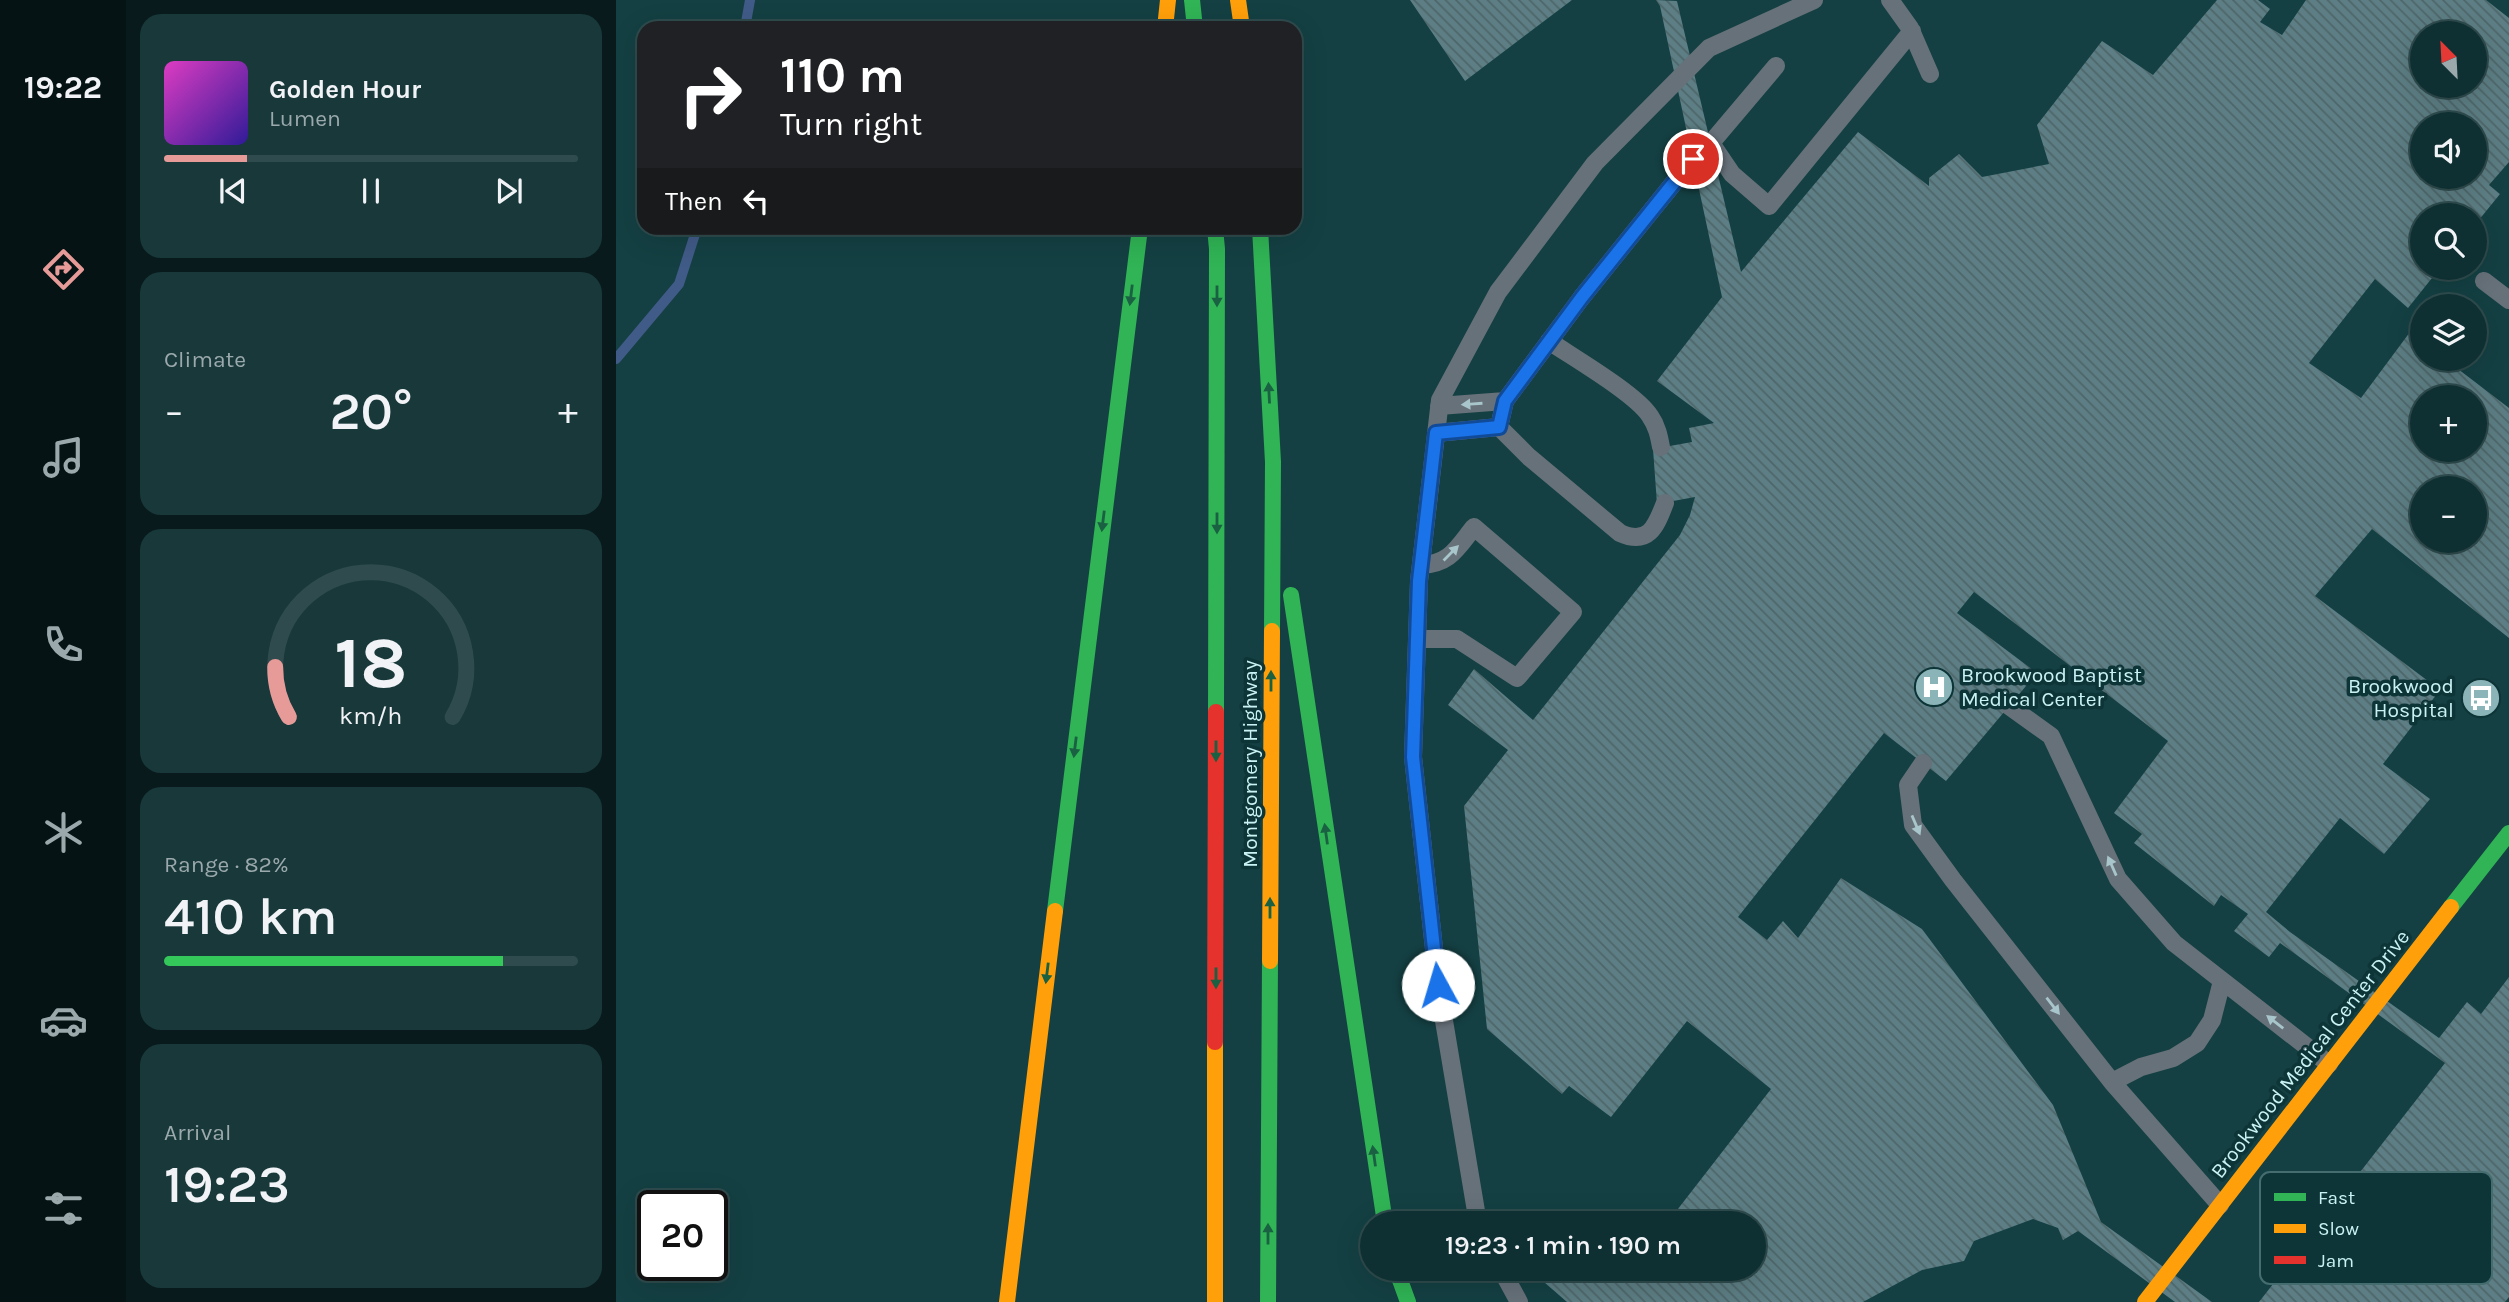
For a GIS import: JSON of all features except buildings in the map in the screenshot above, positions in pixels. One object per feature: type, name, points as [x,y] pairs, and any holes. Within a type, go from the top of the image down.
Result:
[{"type":"main road","points":[[1166,21],[1168,0]]},
{"type":"main road","points":[[1192,0],[1194,21]]},
{"type":"main road","points":[[1238,0],[1241,21]]},
{"type":"main road","points":[[1007,1302],[1139,235]]},
{"type":"main road","name":"Montgomery Highway","points":[[1216,235],[1216,1302]]},
{"type":"main road","name":"Montgomery Highway","points":[[1261,235],[1273,461],[1268,1302]]},
{"type":"main road","points":[[1273,461],[1383,1211]]},
{"type":"main road","name":"Brookwood Medical Center Drive","points":[[2145,1302],[2509,832]]},
{"type":"main road","points":[[1400,1281],[1408,1302]]},
{"type":"lane","points":[[1476,1211],[1438,985],[1413,757],[1420,565],[1440,400],[1498,292],[1595,163],[1709,48],[1814,0]]},
{"type":"lane","points":[[1890,0],[1912,31],[1930,74]]},
{"type":"lane","points":[[1776,66],[1711,143],[1732,174],[1769,206],[1912,31]]},
{"type":"lane","points":[[1499,427],[1505,401],[1693,159]]},
{"type":"lane","points":[[2484,281],[2509,300]]},
{"type":"lane","points":[[1549,341],[1637,402],[1650,415],[1661,447]]},
{"type":"lane","points":[[1439,406],[1505,401]]},
{"type":"lane","points":[[1436,433],[1499,427]]},
{"type":"lane","points":[[1499,427],[1529,457],[1620,533],[1631,538],[1646,535],[1657,526],[1665,503]]},
{"type":"lane","points":[[1417,639],[1457,639],[1517,678],[1573,612],[1474,527],[1450,556],[1435,565],[1420,565]]},
{"type":"lane","points":[[2009,706],[2051,736],[2118,879],[2174,943],[2329,1064]]},
{"type":"lane","points":[[1923,763],[1908,785],[1913,825],[2112,1082],[2220,1205]]},
{"type":"lane","points":[[2112,1082],[2141,1067],[2173,1058],[2197,1043],[2212,1020],[2222,981]]},
{"type":"lane","points":[[1508,1281],[1519,1302]]},
{"type":"waterway","points":[[746,21],[750,0]]},
{"type":"waterway","points":[[616,359],[679,284],[695,235]]},
{"type":"traffic: fast","points":[[1192,0],[1194,21]]},
{"type":"traffic: fast","points":[[1055,911],[1139,235]]},
{"type":"traffic: fast","points":[[1216,235],[1216,712]]},
{"type":"traffic: fast","points":[[1260,235],[1273,462],[1272,631]]},
{"type":"traffic: fast","points":[[1291,595],[1383,1211]]},
{"type":"traffic: fast","points":[[2451,907],[2509,833]]},
{"type":"traffic: fast","points":[[1268,1302],[1270,961]]},
{"type":"traffic: fast","points":[[1400,1281],[1408,1302]]},
{"type":"traffic: slow","points":[[1166,21],[1168,0]]},
{"type":"traffic: slow","points":[[1238,0],[1241,21]]},
{"type":"traffic: slow","points":[[1270,961],[1272,631]]},
{"type":"traffic: slow","points":[[2145,1302],[2451,907]]},
{"type":"traffic: slow","points":[[1007,1302],[1055,911]]},
{"type":"traffic: slow","points":[[1215,1042],[1215,1302]]},
{"type":"traffic: jam","points":[[1215,1042],[1216,712]]},
{"type":"place","name":"Brookwood Baptist Medical Center","points":[[1934,687]]},
{"type":"place","name":"Brookwood Hospital","points":[[2481,698]]},
{"type":"route","points":[[1438,985],[1413,757],[1419,581],[1436,433],[1499,427],[1505,401],[1582,297],[1693,159]]}]
